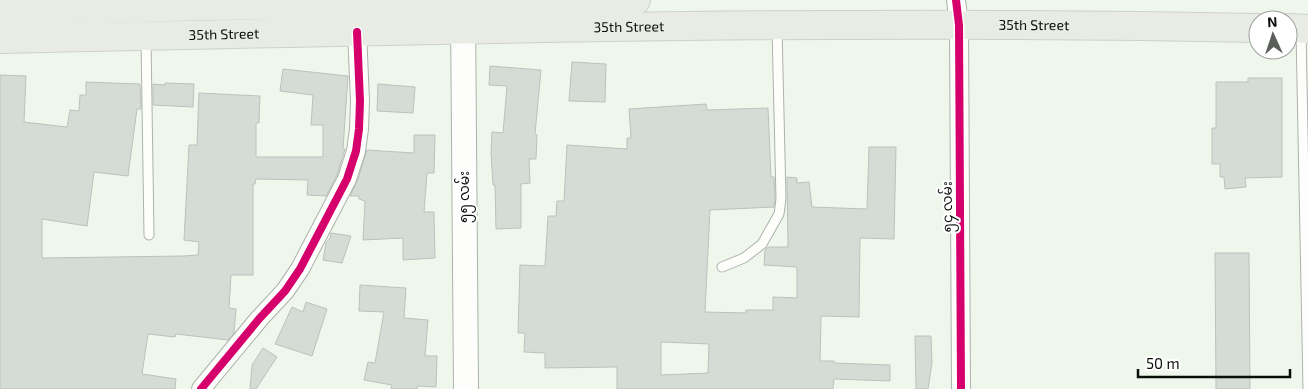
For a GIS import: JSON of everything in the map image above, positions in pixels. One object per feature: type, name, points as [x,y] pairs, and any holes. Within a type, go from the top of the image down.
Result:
[{"type":"main road","name":"35th Street","points":[[0,39],[357,32],[567,1],[636,0]]},
{"type":"main road","name":"35th Street","points":[[0,12],[339,2],[567,29],[777,26],[958,13],[1123,25],[1248,28]]},
{"type":"main road","name":"၅၅ လမ်း","points":[[464,17],[466,389]]},
{"type":"street","points":[[567,1],[567,29]]},
{"type":"street","name":"၅၄ လမ်း","points":[[958,13],[961,389]]},
{"type":"street","points":[[201,389],[259,319],[285,291],[304,262],[347,179],[356,151],[359,129],[360,101],[357,32]]},
{"type":"lane","points":[[722,267],[744,258],[762,244],[779,214],[781,199],[777,26]]},
{"type":"lane","points":[[1299,29],[1308,389]]},
{"type":"lane","points":[[146,36],[149,235]]},
{"type":"building","points":[[572,62],[606,64],[605,102],[569,101]]},
{"type":"building","points":[[490,66],[541,70],[535,134],[537,135],[536,159],[529,159],[530,183],[521,184],[521,228],[496,229],[495,185],[493,185],[491,153],[492,132],[503,133],[507,86],[489,85]]},
{"type":"building","points":[[283,69],[348,76],[343,149],[345,149],[337,175],[326,196],[307,195],[308,180],[256,179],[255,184],[253,184],[253,275],[231,275],[229,308],[236,309],[234,333],[228,340],[176,334],[175,337],[148,334],[142,374],[176,379],[175,389],[0,389],[0,75],[26,76],[24,122],[67,127],[70,110],[79,111],[80,95],[86,95],[86,82],[140,84],[141,109],[137,109],[128,176],[94,172],[87,226],[42,219],[42,258],[183,256],[198,255],[199,242],[184,240],[189,145],[197,145],[199,93],[260,96],[259,123],[256,123],[256,157],[323,157],[323,125],[311,125],[313,95],[280,91]]},
{"type":"building","points":[[1248,78],[1282,78],[1282,177],[1245,178],[1246,187],[1225,189],[1224,177],[1220,177],[1220,164],[1212,164],[1212,128],[1216,128],[1216,82],[1248,82]]},
{"type":"building","points":[[165,83],[194,84],[193,107],[153,105],[153,84],[165,85]]},
{"type":"building","points":[[378,84],[415,87],[413,113],[377,111]]},
{"type":"building","points":[[706,104],[707,110],[768,108],[771,177],[774,177],[774,207],[710,210],[705,312],[746,313],[746,310],[773,310],[773,297],[797,298],[797,267],[764,265],[765,250],[768,247],[788,247],[787,177],[797,178],[797,183],[809,182],[812,207],[867,209],[869,147],[896,147],[894,239],[860,238],[859,317],[821,316],[820,361],[890,365],[890,381],[834,379],[833,389],[617,389],[617,367],[545,368],[545,353],[524,352],[525,333],[518,333],[520,265],[545,266],[548,216],[556,216],[557,201],[564,201],[567,145],[627,149],[627,138],[631,138],[629,109]],"holes":[[[661,342],[709,344],[708,373],[661,375]]]},
{"type":"building","points":[[414,135],[435,135],[434,173],[427,173],[424,212],[434,212],[435,258],[403,260],[403,238],[363,240],[365,201],[359,199],[359,196],[350,196],[357,182],[367,150],[414,153]]},
{"type":"building","points":[[331,233],[351,236],[342,263],[323,260],[326,243]]},
{"type":"building","points":[[1215,253],[1249,253],[1250,389],[1216,389]]},
{"type":"building","points":[[360,285],[406,288],[404,318],[428,320],[425,356],[437,356],[436,387],[418,386],[417,389],[391,389],[392,385],[364,380],[368,362],[375,363],[384,312],[359,311]]},
{"type":"building","points":[[306,302],[327,309],[312,356],[275,344],[292,307],[303,312]]},
{"type":"building","points":[[915,336],[931,336],[932,363],[928,389],[916,389]]},
{"type":"building","points":[[263,348],[277,357],[256,389],[250,389],[252,365]]},
{"type":"cycle path","points":[[956,0],[959,25],[961,389]]},
{"type":"cycle path","points":[[201,389],[259,319],[285,291],[300,269],[347,179],[356,151],[359,129],[360,101],[357,32]]}]
